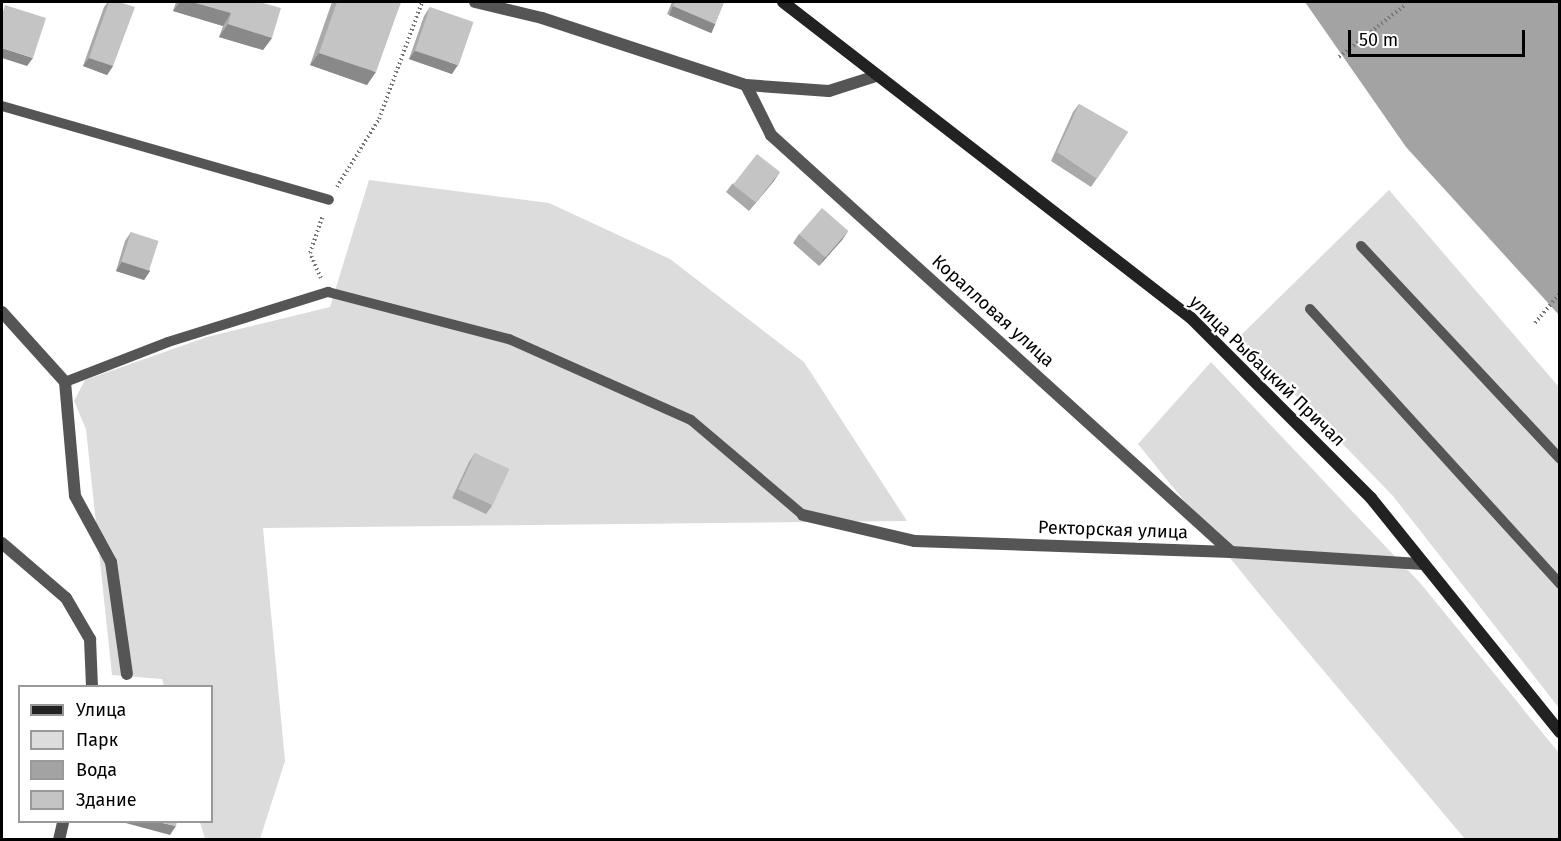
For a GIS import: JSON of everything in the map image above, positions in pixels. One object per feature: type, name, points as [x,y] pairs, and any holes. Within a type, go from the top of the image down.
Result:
[{"type":"main road","name":"улица Рыбацкий Причал","points":[[783,2],[1191,318],[1371,498],[1560,732]]},
{"type":"street","points":[[475,2],[542,18],[746,85],[829,91],[876,76]]},
{"type":"street","name":"Коралловая улица","points":[[746,85],[771,135],[1231,552]]},
{"type":"street","points":[[2,312],[65,382],[75,496],[111,562],[127,674]]},
{"type":"street","name":"Ректорская улица","points":[[803,515],[915,541],[1231,552],[1424,564]]},
{"type":"street","points":[[2,543],[66,598],[90,639],[92,685]]},
{"type":"street","points":[[59,840],[63,823]]},
{"type":"lane","points":[[2,106],[329,201]]},
{"type":"lane","points":[[1361,246],[1560,459]]},
{"type":"lane","points":[[65,382],[168,342],[328,292],[509,339],[691,420],[803,515]]},
{"type":"lane","points":[[1310,309],[1560,584]]},
{"type":"path","points":[[328,292],[310,253],[329,201],[379,119],[422,2]]},
{"type":"path","points":[[1339,57],[1406,4]]},
{"type":"path","points":[[1535,323],[1560,293]]},
{"type":"green space","points":[[369,180],[549,203],[670,259],[804,362],[907,521],[263,528],[285,761],[260,839],[205,839],[200,823],[213,823],[213,685],[164,685],[162,679],[112,675],[86,429],[74,401],[85,380],[207,337],[330,307]]},
{"type":"green space","points":[[1389,190],[1559,387],[1559,708],[1393,496],[1239,337]]},
{"type":"green space","points":[[1211,362],[1421,584],[1559,753],[1559,839],[1465,839],[1260,595],[1138,444]]},
{"type":"water","points":[[1305,2],[1559,2],[1559,315],[1406,147]]},
{"type":"building","points":[[109,2],[119,2],[135,7],[113,66],[89,58]]},
{"type":"building","points":[[192,2],[259,2],[281,8],[272,38],[228,24],[231,13]]},
{"type":"building","points":[[337,2],[401,2],[376,72],[319,53]]},
{"type":"building","points":[[675,2],[724,2],[715,24],[673,6]]},
{"type":"building","points":[[5,5],[46,18],[33,58],[2,48],[2,15]]},
{"type":"building","points":[[430,7],[473,22],[459,65],[415,50]]},
{"type":"building","points":[[1079,104],[1128,132],[1097,179],[1057,152]]},
{"type":"building","points":[[757,154],[780,172],[756,203],[733,185]]},
{"type":"building","points":[[822,208],[848,231],[825,257],[799,234]]},
{"type":"building","points":[[131,232],[159,241],[149,270],[121,261]]},
{"type":"building","points":[[475,453],[509,469],[493,505],[458,489]]}]
